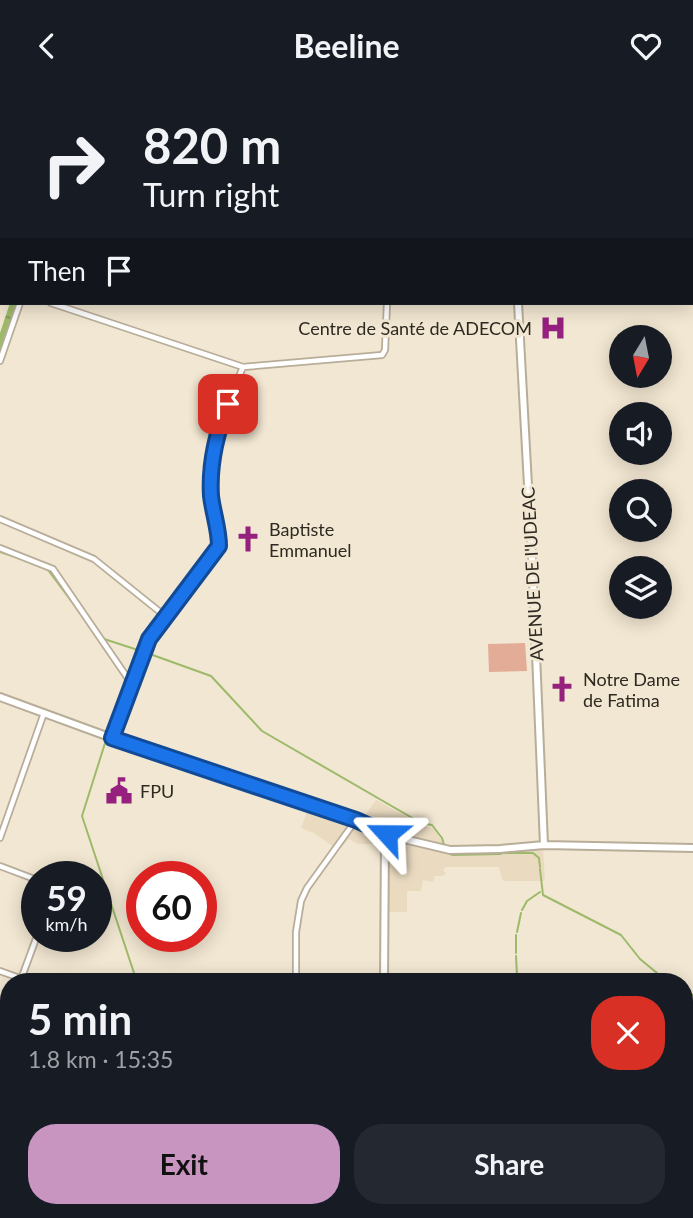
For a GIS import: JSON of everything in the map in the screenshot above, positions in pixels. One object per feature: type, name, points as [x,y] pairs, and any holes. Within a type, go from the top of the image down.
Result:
[{"type":"main road","name":"AVENUE DE I'UDEAC","points":[[518,305],[544,845]]},
{"type":"main road","points":[[0,697],[356,820],[385,834],[450,850],[544,845],[693,848]]},
{"type":"main road","points":[[384,973],[385,834]]},
{"type":"street","points":[[0,361],[19,305]]},
{"type":"street","points":[[57,305],[243,367],[382,355],[385,350],[387,305]]},
{"type":"street","points":[[109,736],[149,639],[219,546],[211,498],[213,456],[221,421],[243,367]]},
{"type":"street","points":[[0,519],[94,559],[165,616]]},
{"type":"street","points":[[0,548],[53,569],[132,683]]},
{"type":"street","points":[[0,838],[44,713]]},
{"type":"street","points":[[296,973],[296,932],[301,901],[307,888],[356,820]]},
{"type":"street","points":[[0,866],[21,874]]},
{"type":"street","points":[[23,973],[31,952]]},
{"type":"shaded area","points":[[525,643],[527,671],[489,672],[488,644]]},
{"type":"shaded area","points":[[376,800],[434,829],[443,843],[455,846],[530,844],[543,849],[545,881],[505,881],[499,867],[445,867],[443,871],[446,873],[443,876],[435,876],[433,882],[423,880],[421,891],[407,891],[407,912],[382,912],[381,844],[358,844],[349,839],[338,850],[314,833],[301,828],[311,801],[362,820]]},
{"type":"water","points":[[9,305],[15,305],[0,352],[0,333]]},
{"type":"waterway","points":[[0,552],[30,562]]},
{"type":"waterway","points":[[48,570],[78,610]]},
{"type":"waterway","points":[[104,639],[141,651]]},
{"type":"waterway","points":[[147,653],[211,676],[262,731],[421,823],[432,825],[444,845]]},
{"type":"waterway","points":[[108,735],[127,681]]},
{"type":"waterway","points":[[106,740],[82,816],[134,973]]},
{"type":"waterway","points":[[447,852],[452,855],[501,854]]},
{"type":"waterway","points":[[503,853],[533,853],[539,858],[540,867]]},
{"type":"waterway","points":[[540,869],[543,895],[621,935],[640,959],[657,973]]},
{"type":"waterway","points":[[522,910],[527,901],[540,892]]},
{"type":"waterway","points":[[517,932],[521,913]]},
{"type":"waterway","points":[[516,935],[516,953]]},
{"type":"waterway","points":[[516,956],[517,973]]},
{"type":"place","name":"Centre de Santé de ADECOM","points":[[553,328]]},
{"type":"place","name":"Baptiste Emmanuel","points":[[248,539]]},
{"type":"place","name":"Notre Dame de Fatima","points":[[562,689]]},
{"type":"place","name":"FPU","points":[[119,791]]},
{"type":"route","points":[[228,404],[214,445],[211,468],[211,498],[219,546],[149,639],[112,738],[356,820],[386,831],[387,834]]}]
